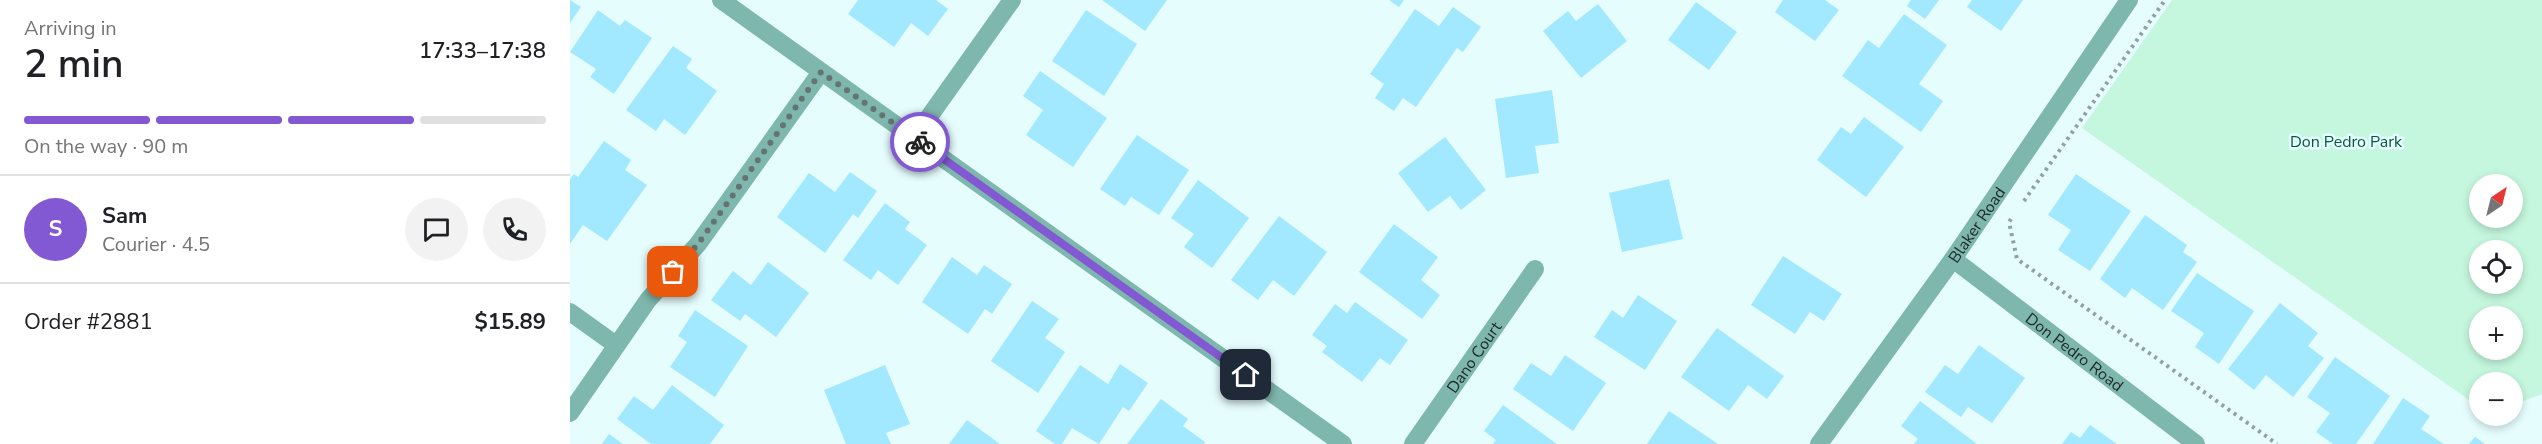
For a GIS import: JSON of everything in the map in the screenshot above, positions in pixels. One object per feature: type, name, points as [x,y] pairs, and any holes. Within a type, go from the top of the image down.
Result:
[{"type":"street","points":[[720,0],[1343,444]]},
{"type":"street","points":[[914,138],[1011,0]]},
{"type":"street","name":"Blaker Road","points":[[1819,444],[1953,259],[2129,0]]},
{"type":"street","points":[[570,413],[648,300],[698,244],[821,72]]},
{"type":"street","name":"Don Pedro Road","points":[[1953,259],[2196,444]]},
{"type":"street","name":"Dano Court","points":[[1413,444],[1535,268]]},
{"type":"street","points":[[570,312],[616,345]]},
{"type":"path","points":[[2023,202],[2165,0]]},
{"type":"path","points":[[2016,212],[2009,222],[2017,259],[2277,444]]},
{"type":"green space","name":"Don Pedro Park","points":[[2172,0],[2542,0],[2542,394],[2523,401],[2523,372],[2469,372],[2469,400],[2082,128]]},
{"type":"building","points":[[570,0],[581,7],[570,23]]},
{"type":"building","points":[[858,0],[936,0],[948,9],[928,36],[911,23],[894,47],[848,14]]},
{"type":"building","points":[[1102,0],[1167,0],[1145,31]]},
{"type":"building","points":[[1389,0],[1404,0],[1399,7]]},
{"type":"building","points":[[1783,0],[1825,0],[1839,10],[1815,41],[1775,12]]},
{"type":"building","points":[[1911,0],[1939,0],[1925,19],[1907,6]]},
{"type":"building","points":[[1972,0],[2023,0],[2001,31],[1967,7]]},
{"type":"building","points":[[1696,2],[1737,32],[1709,70],[1668,40]]},
{"type":"building","points":[[1598,4],[1627,41],[1581,78],[1543,31],[1568,11],[1576,21]]},
{"type":"building","points":[[1453,7],[1481,27],[1463,52],[1457,48],[1416,107],[1403,98],[1394,111],[1375,98],[1384,84],[1370,74],[1415,9],[1439,26]]},
{"type":"building","points":[[598,10],[620,26],[625,20],[652,38],[614,94],[590,77],[596,69],[570,52]]},
{"type":"building","points":[[1086,10],[1137,44],[1104,96],[1052,61]]},
{"type":"building","points":[[1904,14],[1947,45],[1919,84],[1943,101],[1921,132],[1842,76],[1868,40],[1879,48]]},
{"type":"building","points":[[673,46],[692,59],[686,68],[717,91],[685,135],[664,119],[656,131],[626,110]]},
{"type":"building","points":[[1040,71],[1107,118],[1073,167],[1026,135],[1043,110],[1023,96]]},
{"type":"building","points":[[1552,90],[1559,143],[1535,146],[1539,173],[1506,178],[1495,99]]},
{"type":"building","points":[[1864,117],[1904,147],[1866,197],[1817,160],[1841,127],[1851,134]]},
{"type":"building","points":[[1137,135],[1189,170],[1159,215],[1131,197],[1125,206],[1100,189]]},
{"type":"building","points":[[1445,137],[1486,190],[1461,210],[1450,196],[1428,212],[1398,173]]},
{"type":"building","points":[[604,141],[631,160],[625,170],[647,185],[607,241],[583,225],[570,244],[570,179],[574,174],[578,177]]},
{"type":"building","points":[[850,172],[877,191],[858,218],[853,214],[825,253],[777,217],[809,173],[835,192]]},
{"type":"building","points":[[2076,174],[2131,211],[2090,271],[2058,250],[2071,230],[2048,215]]},
{"type":"building","points":[[1669,179],[1683,239],[1622,252],[1609,193]]},
{"type":"building","points":[[1198,180],[1249,218],[1212,268],[1184,247],[1194,234],[1171,218]]},
{"type":"building","points":[[885,203],[910,222],[905,229],[927,245],[898,285],[878,270],[871,280],[843,260]]},
{"type":"building","points":[[2145,215],[2187,245],[2183,252],[2197,262],[2163,310],[2132,288],[2125,298],[2100,279]]},
{"type":"building","points":[[1279,216],[1327,252],[1294,296],[1273,280],[1258,300],[1231,280]]},
{"type":"building","points":[[1394,224],[1438,257],[1421,280],[1440,295],[1422,319],[1359,272]]},
{"type":"building","points":[[1783,256],[1842,294],[1824,321],[1810,312],[1795,334],[1751,305]]},
{"type":"building","points":[[952,257],[977,275],[984,265],[1012,284],[992,314],[985,309],[968,334],[922,302]]},
{"type":"building","points":[[768,262],[809,293],[776,337],[745,314],[740,321],[711,300],[733,271],[751,285]]},
{"type":"building","points":[[2197,273],[2254,311],[2219,364],[2195,347],[2204,333],[2171,311]]},
{"type":"building","points":[[1638,295],[1677,321],[1645,370],[1594,337],[1612,310],[1623,318]]},
{"type":"building","points":[[1032,301],[1059,319],[1045,338],[1065,352],[1038,393],[991,361]]},
{"type":"building","points":[[1355,302],[1408,340],[1390,365],[1380,358],[1362,382],[1322,352],[1327,346],[1312,335],[1335,304],[1347,313]]},
{"type":"building","points":[[2280,303],[2318,333],[2308,346],[2324,358],[2293,397],[2266,375],[2254,390],[2228,369]]},
{"type":"building","points":[[695,310],[748,346],[715,397],[670,367],[687,342],[678,336]]},
{"type":"building","points":[[1717,328],[1784,376],[1767,399],[1748,385],[1729,411],[1681,377]]},
{"type":"building","points":[[1979,345],[2025,378],[1992,423],[1968,407],[1961,417],[1925,392],[1945,365],[1958,374]]},
{"type":"building","points":[[1565,355],[1606,383],[1573,431],[1513,389],[1531,363],[1551,376]]},
{"type":"building","points":[[2335,357],[2390,396],[2356,444],[2333,444],[2316,432],[2330,413],[2307,397]]},
{"type":"building","points":[[1120,364],[1148,383],[1129,411],[1123,407],[1099,444],[1072,428],[1062,444],[1055,444],[1036,431],[1080,365],[1108,384]]},
{"type":"building","points":[[885,365],[910,424],[886,433],[891,444],[846,444],[824,390]]},
{"type":"building","points":[[672,385],[724,425],[710,444],[651,444],[617,419],[634,396],[653,410]]},
{"type":"building","points":[[2403,398],[2430,416],[2421,429],[2444,444],[2373,444]]},
{"type":"building","points":[[1161,399],[1188,419],[1183,426],[1205,442],[1204,444],[1127,444]]},
{"type":"building","points":[[1920,401],[1977,444],[1914,444],[1918,439],[1901,426]]},
{"type":"building","points":[[1503,405],[1557,444],[1493,444],[1496,440],[1484,431]]},
{"type":"building","points":[[1669,411],[1718,444],[1647,444]]},
{"type":"building","points":[[967,420],[1000,444],[949,444]]},
{"type":"building","points":[[2090,425],[2117,444],[2062,444],[2071,432],[2080,438]]},
{"type":"building","points":[[609,434],[623,444],[602,444]]},
{"type":"building","points":[[2475,437],[2485,444],[2469,444]]},
{"type":"way so far","points":[[673,272],[698,244],[821,72],[920,142]]},
{"type":"route","points":[[920,142],[1246,375]]}]
